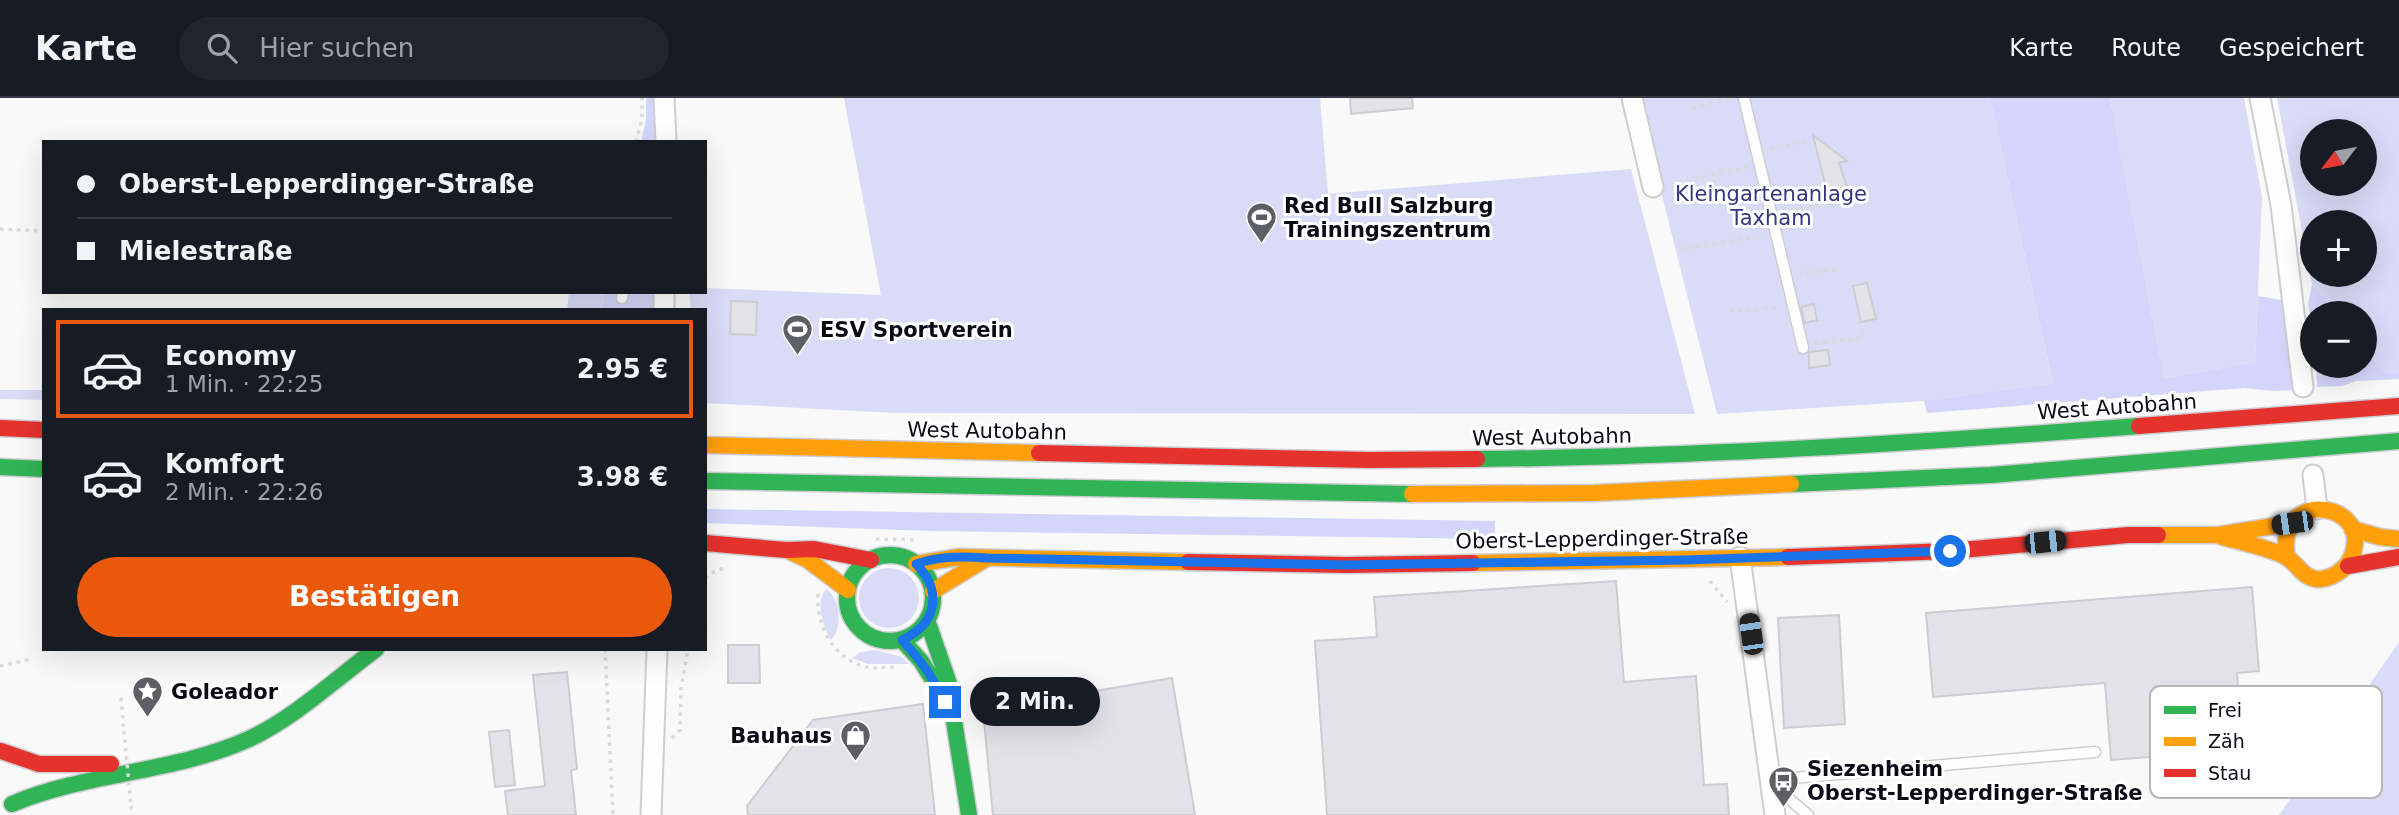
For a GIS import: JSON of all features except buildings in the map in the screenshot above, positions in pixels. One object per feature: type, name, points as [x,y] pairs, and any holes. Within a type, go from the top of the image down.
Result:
[{"type":"main road","name":"West Autobahn","points":[[707,445],[1370,460],[1594,458],[1982,438],[2399,405]]},
{"type":"main road","points":[[0,428],[42,430]]},
{"type":"main road","points":[[707,481],[1348,494],[1594,493],[1991,475],[2399,441]]},
{"type":"main road","points":[[0,467],[42,468]]},
{"type":"main road","points":[[2317,509],[2329,509],[2338,513],[2352,529],[2355,552],[2348,566]]},
{"type":"main road","name":"Oberst-Lepperdinger-Straße","points":[[707,543],[786,550],[814,549],[871,560],[894,555],[916,564],[957,555],[987,558],[1346,565],[1740,557],[1950,551],[2128,535],[2218,535],[2292,523],[2299,515],[2317,509]]},
{"type":"main road","points":[[2287,557],[2284,543],[2292,523]]},
{"type":"main road","points":[[2352,529],[2399,539]]},
{"type":"main road","name":"Oberst-Lepperdinger-Straße","points":[[2218,535],[2287,557],[2294,568],[2315,579],[2338,575],[2348,566],[2399,557]]},
{"type":"main road","name":"Oberst-Lepperdinger-Straße","points":[[786,550],[808,560],[848,590]]},
{"type":"main road","points":[[933,591],[987,558]]},
{"type":"main road","points":[[871,560],[860,568],[848,590],[850,611],[862,630],[880,640],[902,640],[920,629],[927,621],[933,591],[916,564]]},
{"type":"main road","points":[[927,621],[954,698],[954,721],[969,815]]},
{"type":"main road","points":[[902,640],[936,682],[954,721]]},
{"type":"main road","points":[[9,809],[43,791],[222,751],[273,727],[373,651]]},
{"type":"main road","points":[[0,751],[24,760],[56,765],[165,764]]},
{"type":"main road","points":[[0,751],[8,759],[16,781],[9,809]]},
{"type":"street","points":[[664,98],[666,134]]},
{"type":"street","points":[[1632,98],[1653,187]]},
{"type":"street","points":[[2260,98],[2281,205],[2303,387]]},
{"type":"street","points":[[2313,475],[2317,509]]},
{"type":"street","points":[[1740,557],[1773,798]]},
{"type":"street","points":[[651,815],[657,651]]},
{"type":"lane","points":[[1744,98],[1802,345]]},
{"type":"lane","points":[[1773,798],[2095,752]]},
{"type":"lane","points":[[1773,798],[1788,798],[1808,815]]},
{"type":"path","points":[[637,140],[642,119],[642,98]]},
{"type":"path","points":[[1693,108],[1731,98]]},
{"type":"path","points":[[1757,152],[1809,141]]},
{"type":"path","points":[[1678,182],[1760,165]]},
{"type":"path","points":[[1771,213],[1823,205]]},
{"type":"path","points":[[0,229],[42,231]]},
{"type":"path","points":[[1679,249],[1776,234]]},
{"type":"path","points":[[1786,274],[1838,270]]},
{"type":"path","points":[[1730,311],[1793,307]]},
{"type":"path","points":[[1802,345],[1858,339],[1862,334],[1857,313]]},
{"type":"path","points":[[872,539],[919,540]]},
{"type":"path","points":[[707,577],[719,569],[732,566]]},
{"type":"path","points":[[831,575],[824,586],[819,588],[818,614],[831,643],[854,663],[867,667],[904,667]]},
{"type":"path","points":[[1707,578],[1727,601],[1731,614]]},
{"type":"path","points":[[605,651],[612,815]]},
{"type":"path","points":[[652,756],[680,730],[681,689],[688,651]]},
{"type":"path","points":[[0,666],[32,659]]},
{"type":"path","points":[[121,698],[132,815]]},
{"type":"path","points":[[120,752],[133,751]]},
{"type":"green space","name":"Red Bull Salzburg Trainingszentrum","points":[[844,98],[1320,98],[1328,194],[1631,169],[1695,414],[895,413],[707,403],[707,308],[691,308],[689,294],[707,294],[707,288],[881,295]]},
{"type":"green space","name":"Kleingartenanlage Taxham","points":[[1990,98],[2053,385],[1924,401],[1717,414],[1638,100]]},
{"type":"green space","points":[[2110,98],[2244,98],[2262,197],[2255,362],[2164,378]]},
{"type":"green space","points":[[2277,98],[2399,98],[2399,373],[2385,375],[2377,365],[2377,301],[2325,301],[2314,287],[2377,287],[2377,210],[2300,210],[2300,220]]},
{"type":"green space","points":[[569,294],[605,294],[601,308],[567,308]]},
{"type":"green space","points":[[0,390],[42,390],[42,400],[0,399]]},
{"type":"green space","points":[[889,568],[910,577],[919,598],[910,619],[889,628],[868,619],[859,598],[868,577]]},
{"type":"green space","points":[[826,589],[835,600],[839,614],[835,635],[831,640],[825,628],[821,608]]},
{"type":"green space","points":[[2399,642],[2399,815],[2279,815],[2291,798],[2382,798],[2382,686],[2368,686]]},
{"type":"green space","points":[[875,650],[902,657],[909,664],[868,664],[852,658],[861,652]]},
{"type":"shaded area","points":[[646,98],[655,98],[655,140],[641,140],[646,120]]},
{"type":"shaded area","points":[[1990,98],[2110,98],[2164,378],[2255,362],[2258,296],[2287,301],[2295,390],[2244,388],[1927,413],[1924,401],[2053,384]]},
{"type":"shaded area","points":[[2311,287],[2314,287],[2325,301],[2309,301]]},
{"type":"shaded area","points":[[605,294],[654,294],[654,308],[601,308]]},
{"type":"shaded area","points":[[2377,364],[2385,374],[2399,373],[2399,379],[2356,381],[2342,386],[2317,387],[2317,378],[2377,378]]},
{"type":"shaded area","points":[[707,509],[1495,521],[1495,539],[931,531],[707,523]]},
{"type":"traffic: fast","points":[[1477,459],[1808,448],[2139,426]]},
{"type":"traffic: fast","points":[[1791,484],[1991,475],[2399,441]]},
{"type":"traffic: fast","points":[[0,467],[42,469]]},
{"type":"traffic: fast","points":[[707,481],[1412,494]]},
{"type":"traffic: fast","points":[[890,555],[906,559],[920,568],[929,582],[933,598],[929,614],[920,628],[906,637],[890,641],[874,637],[860,628],[851,614],[847,598],[851,582],[860,568],[874,559],[890,555]]},
{"type":"traffic: fast","points":[[927,620],[954,698],[954,721],[969,815]]},
{"type":"traffic: fast","points":[[902,640],[921,661],[940,691]]},
{"type":"traffic: fast","points":[[12,804],[71,785],[191,759],[249,739],[298,709],[373,651]]},
{"type":"traffic: slow","points":[[707,445],[1039,453]]},
{"type":"traffic: slow","points":[[1412,494],[1594,493],[1791,484]]},
{"type":"traffic: slow","points":[[2220,536],[2280,554],[2307,575],[2318,579],[2334,575],[2348,563],[2354,549],[2354,533],[2347,520],[2335,513],[2320,510],[2306,512],[2294,520],[2287,535],[2287,557]]},
{"type":"traffic: slow","points":[[2158,535],[2218,535],[2292,523]]},
{"type":"traffic: slow","points":[[2352,529],[2399,539]]},
{"type":"traffic: slow","points":[[791,552],[808,560],[848,590]]},
{"type":"traffic: slow","points":[[916,564],[959,557],[1188,562]]},
{"type":"traffic: slow","points":[[1473,563],[1788,557]]},
{"type":"traffic: slow","points":[[933,591],[987,558]]},
{"type":"traffic: jam","points":[[2139,426],[2399,406]]},
{"type":"traffic: jam","points":[[0,428],[42,430]]},
{"type":"traffic: jam","points":[[1039,453],[1370,460],[1477,459]]},
{"type":"traffic: jam","points":[[1788,557],[1950,551],[2128,535],[2158,535]]},
{"type":"traffic: jam","points":[[707,543],[786,550],[814,549],[871,560]]},
{"type":"traffic: jam","points":[[2348,566],[2399,557]]},
{"type":"traffic: jam","points":[[1188,562],[1346,565],[1473,563]]},
{"type":"traffic: jam","points":[[1,751],[39,764],[111,764]]},
{"type":"place","name":"Red Bull Salzburg Trainingszentrum","points":[[1261,245]]},
{"type":"place","name":"ESV Sportverein","points":[[797,357]]},
{"type":"place","name":"Goleador","points":[[148,719]]},
{"type":"place","name":"Bauhaus","points":[[855,763]]},
{"type":"place","name":"Siezenheim Oberst-Lepperdinger-Straße","points":[[1784,808]]},
{"type":"route","points":[[945,702],[936,682],[902,640],[920,629],[931,611],[933,591],[923,571],[916,564],[934,558],[957,555],[987,558],[1346,565],[1685,560],[1950,551]]}]
